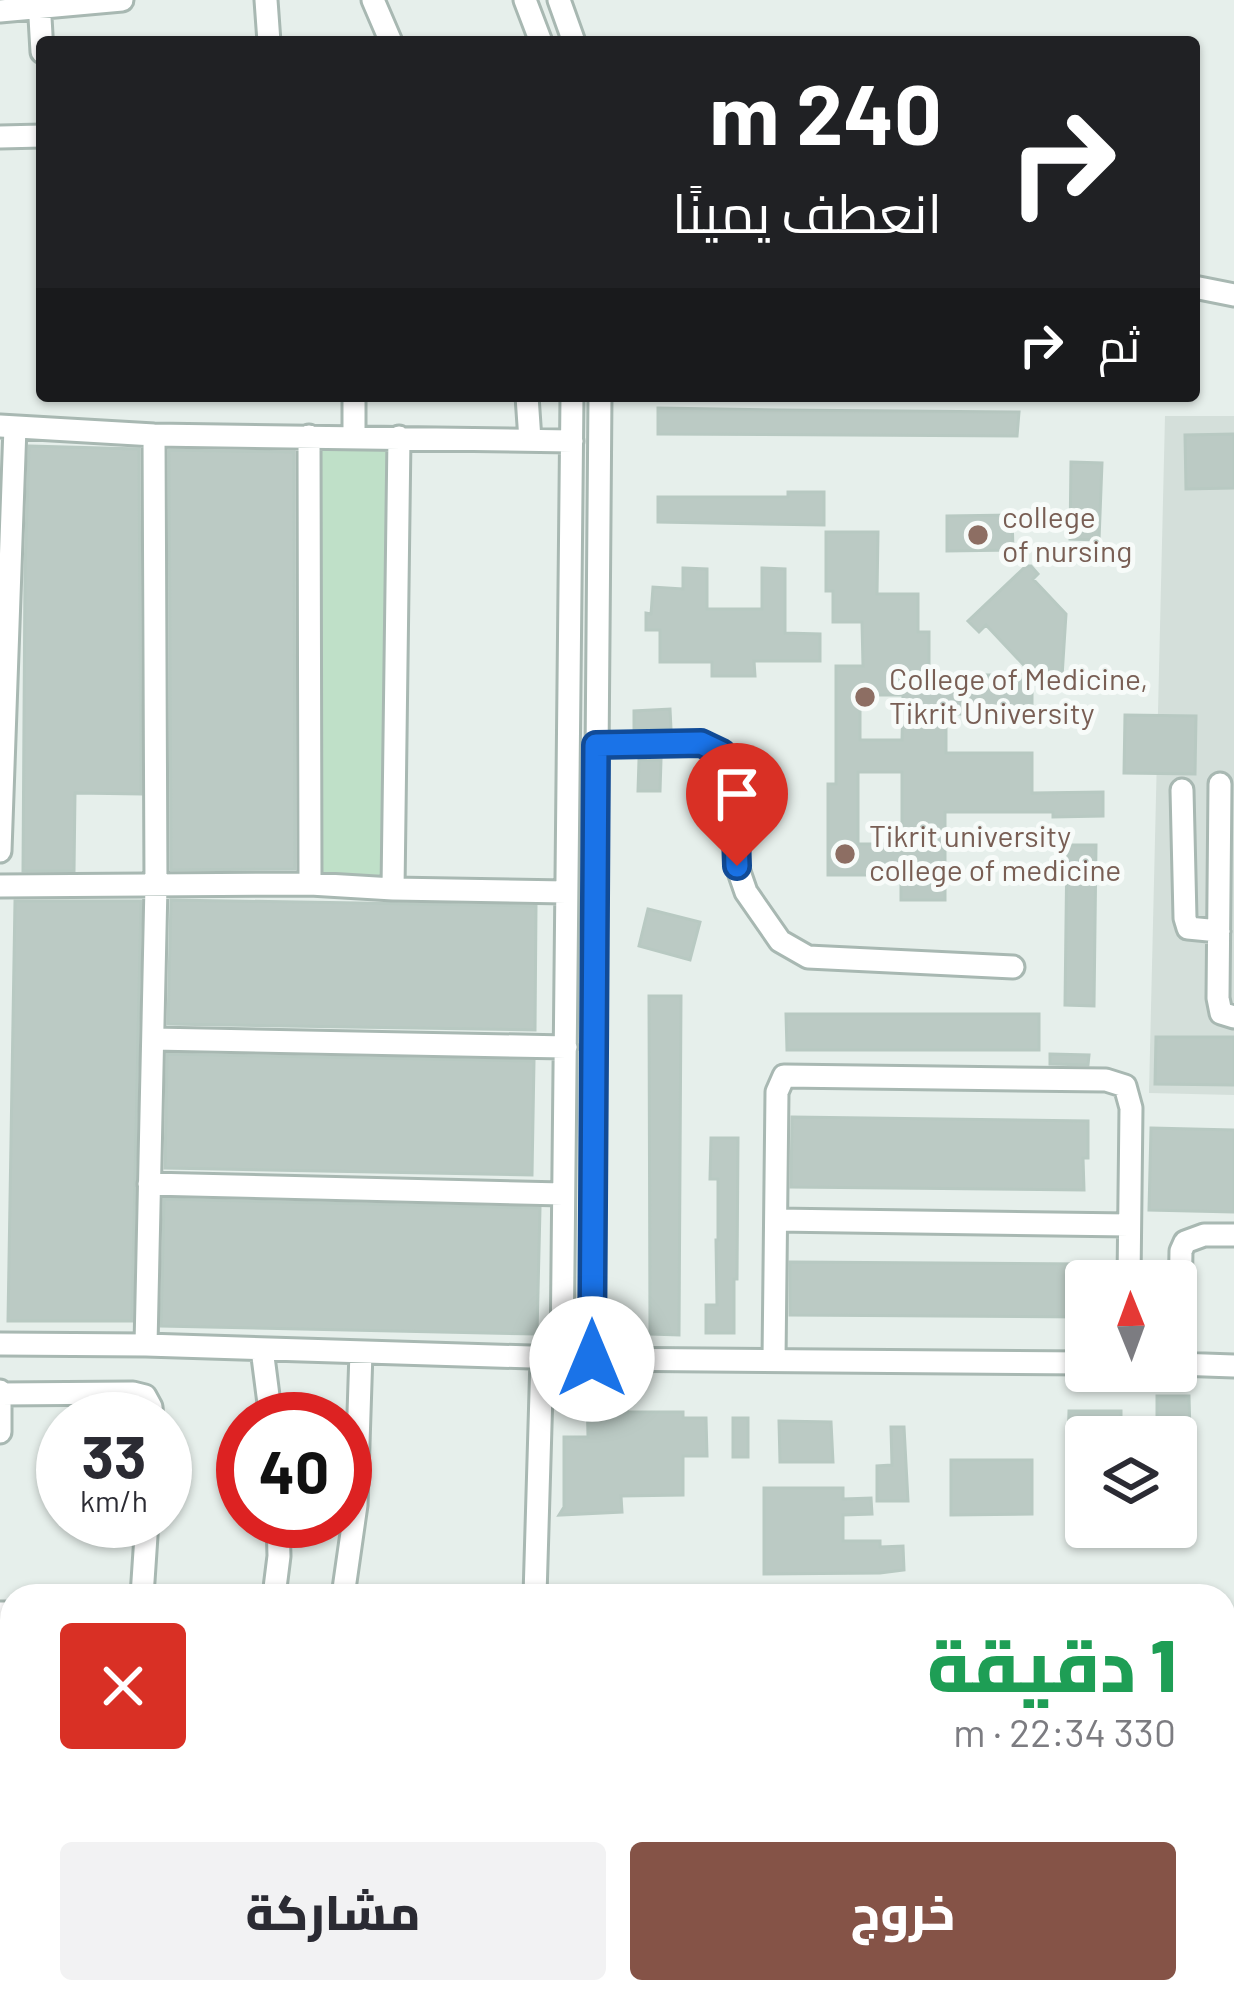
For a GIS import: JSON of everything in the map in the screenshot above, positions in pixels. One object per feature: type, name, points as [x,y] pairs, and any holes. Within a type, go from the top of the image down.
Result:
[{"type":"street","points":[[0,11],[122,0]]},
{"type":"street","points":[[266,0],[269,36]]},
{"type":"street","points":[[373,0],[388,36]]},
{"type":"street","points":[[512,0],[525,36]]},
{"type":"street","points":[[525,0],[540,36]]},
{"type":"street","points":[[559,0],[572,36]]},
{"type":"street","points":[[39,4],[41,36]]},
{"type":"street","points":[[0,137],[36,136]]},
{"type":"street","points":[[1200,288],[1234,296]]},
{"type":"street","points":[[354,402],[354,437]]},
{"type":"street","points":[[527,402],[530,440]]},
{"type":"street","points":[[536,1584],[563,1194],[572,402]]},
{"type":"street","points":[[592,1359],[600,402]]},
{"type":"street","points":[[0,851],[8,426],[154,435],[572,441]]},
{"type":"street","points":[[146,1345],[155,885],[154,435]]},
{"type":"street","points":[[309,436],[310,884]]},
{"type":"street","points":[[393,889],[399,437]]},
{"type":"street","points":[[569,661],[597,662]]},
{"type":"street","points":[[596,745],[701,743],[722,753],[734,776],[737,866],[746,892],[780,941],[808,957],[1013,967]]},
{"type":"street","points":[[1220,784],[1218,998],[1221,1012],[1234,1017]]},
{"type":"street","points":[[1182,790],[1185,919],[1188,928],[1219,931]]},
{"type":"street","points":[[0,886],[310,884],[566,892]]},
{"type":"street","points":[[153,1039],[566,1046]]},
{"type":"street","points":[[774,1360],[777,1092],[784,1076],[1106,1080],[1125,1086],[1131,1108],[1129,1260]]},
{"type":"street","points":[[149,1184],[563,1194]]},
{"type":"street","points":[[776,1220],[1130,1225]]},
{"type":"street","points":[[1180,1260],[1185,1242],[1204,1235],[1234,1235]]},
{"type":"street","points":[[0,1344],[592,1359],[1065,1363]]},
{"type":"street","points":[[262,1349],[268,1392]]},
{"type":"street","points":[[345,1584],[356,1505],[361,1352]]},
{"type":"street","points":[[1197,1365],[1234,1366]]},
{"type":"street","points":[[0,1432],[0,1392],[36,1392]]},
{"type":"street","points":[[143,1584],[145,1548]]},
{"type":"street","points":[[275,1584],[278,1548]]},
{"type":"shaded area","points":[[1165,416],[1234,416],[1234,1095],[1149,1093]]},
{"type":"green space","points":[[322,450],[387,450],[382,875],[317,874]]},
{"type":"building","points":[[658,408],[1019,412],[1017,436],[658,434]]},
{"type":"building","points":[[1234,434],[1234,488],[1186,489],[1185,435]]},
{"type":"building","points":[[29,446],[139,449],[141,794],[75,793],[74,871],[23,871]]},
{"type":"building","points":[[169,450],[294,452],[295,869],[171,870]]},
{"type":"building","points":[[1071,462],[1102,463],[1099,540],[1070,539]]},
{"type":"building","points":[[788,492],[824,492],[824,525],[658,522],[658,497],[788,497]]},
{"type":"building","points":[[1012,515],[1013,550],[947,551],[947,516]]},
{"type":"building","points":[[826,532],[878,532],[877,594],[918,594],[918,632],[929,632],[929,675],[1032,675],[1032,714],[946,714],[946,753],[1032,753],[1032,793],[1103,792],[1103,816],[945,812],[945,900],[901,900],[901,875],[828,875],[828,784],[836,784],[836,666],[863,666],[862,622],[833,622],[833,591],[826,591]],"holes":[[[860,695],[903,695],[902,740],[860,740]],[[858,772],[902,772],[902,844],[858,844]]]},
{"type":"building","points":[[1026,566],[1038,574],[1033,579],[1066,614],[1062,677],[1035,677],[986,625],[979,632],[968,621]]},
{"type":"building","points":[[683,568],[707,569],[707,609],[762,609],[762,568],[785,569],[785,633],[820,634],[820,661],[754,661],[755,676],[712,676],[712,662],[660,662],[660,630],[646,630],[646,613],[651,614],[653,587],[683,589]]},
{"type":"building","points":[[670,709],[671,729],[634,729],[634,711]]},
{"type":"building","points":[[1125,715],[1196,716],[1195,774],[1124,773]]},
{"type":"building","points":[[639,760],[661,760],[660,791],[638,791]]},
{"type":"building","points":[[1067,845],[1096,845],[1094,1006],[1065,1005]]},
{"type":"building","points":[[171,900],[536,906],[535,1030],[168,1024]]},
{"type":"building","points":[[15,901],[141,901],[132,1321],[8,1321]]},
{"type":"building","points":[[648,909],[700,922],[690,960],[639,946]]},
{"type":"building","points":[[649,996],[681,996],[679,1335],[650,1334]]},
{"type":"building","points":[[786,1014],[1039,1014],[1039,1050],[787,1050]]},
{"type":"building","points":[[1156,1037],[1234,1037],[1234,1085],[1155,1084]]},
{"type":"building","points":[[167,1054],[534,1061],[532,1175],[165,1168]]},
{"type":"building","points":[[1050,1054],[1089,1055],[1088,1065],[1050,1064]]},
{"type":"building","points":[[792,1117],[1088,1121],[1084,1190],[791,1187]]},
{"type":"building","points":[[1151,1128],[1234,1130],[1234,1212],[1149,1210]]},
{"type":"building","points":[[711,1138],[738,1138],[734,1333],[706,1333],[706,1305],[717,1305],[718,1179],[710,1179]]},
{"type":"building","points":[[164,1199],[540,1208],[537,1334],[161,1326]]},
{"type":"building","points":[[790,1262],[1065,1264],[1065,1317],[790,1315]]},
{"type":"building","points":[[587,1389],[627,1389],[627,1412],[683,1412],[683,1418],[706,1418],[707,1456],[683,1456],[683,1495],[621,1496],[622,1512],[559,1515],[564,1507],[564,1437],[588,1437]]},
{"type":"building","points":[[1157,1396],[1189,1396],[1190,1416],[1157,1416]]},
{"type":"building","points":[[1069,1411],[1121,1411],[1121,1416],[1069,1416]]},
{"type":"building","points":[[733,1418],[748,1418],[748,1457],[733,1457]]},
{"type":"building","points":[[779,1421],[831,1422],[833,1462],[780,1462]]},
{"type":"building","points":[[891,1427],[904,1427],[908,1501],[877,1501],[877,1466],[892,1465]]},
{"type":"building","points":[[951,1460],[1032,1460],[1032,1514],[951,1515]]},
{"type":"building","points":[[764,1488],[843,1488],[843,1499],[871,1498],[872,1514],[843,1515],[843,1541],[903,1546],[904,1570],[764,1574]]},
{"type":"place","name":"college of nursing","points":[[978,535]]},
{"type":"place","name":"College of Medicine, Tikrit University","points":[[865,697]]},
{"type":"place","name":"Tikrit university college of medicine","points":[[845,854]]},
{"type":"route","points":[[592,1359],[596,745],[701,743],[722,753],[734,776],[737,866]]}]
